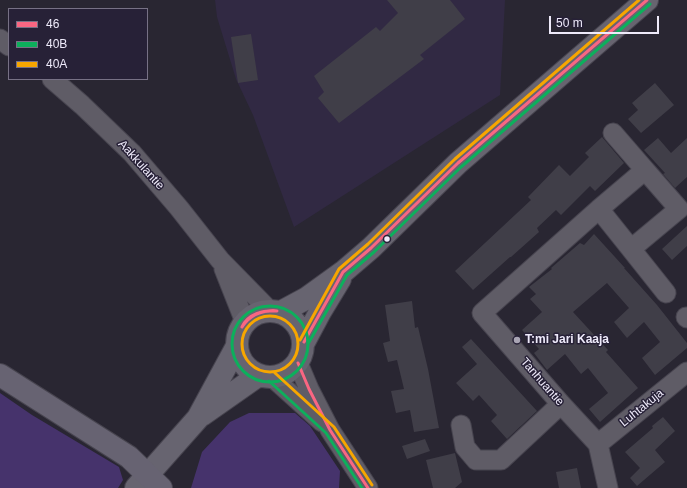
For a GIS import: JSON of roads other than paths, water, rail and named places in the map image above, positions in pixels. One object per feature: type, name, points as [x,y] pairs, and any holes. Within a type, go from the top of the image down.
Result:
[{"type":"highway","points":[[0,375],[129,457],[149,484]]},
{"type":"main road","points":[[343,272],[304,342],[298,363],[291,370],[282,375],[266,376],[250,371],[239,355],[237,346],[240,329],[245,322],[260,312],[275,311],[307,298],[343,272],[371,248],[458,162],[647,0]]},
{"type":"main road","points":[[275,311],[290,317],[297,324],[302,332],[304,342]]},
{"type":"main road","points":[[149,484],[198,418],[237,346]]},
{"type":"main road","points":[[198,418],[266,376]]},
{"type":"street","points":[[0,39],[8,45]]},
{"type":"street","name":"Aakkulantie","points":[[53,80],[82,105],[132,153],[179,208],[220,260],[275,311]]},
{"type":"street","points":[[613,133],[678,210],[631,249]]},
{"type":"street","name":"Tanhuantie","points":[[608,488],[598,444],[482,313],[645,170]]},
{"type":"street","points":[[599,209],[666,293]]},
{"type":"street","name":"Aakkulantie","points":[[220,260],[245,322]]},
{"type":"street","points":[[298,363],[309,389],[330,430],[368,488]]},
{"type":"street","name":"Luhtakuja","points":[[598,444],[687,373]]},
{"type":"street","points":[[266,376],[330,430]]},
{"type":"street","points":[[461,425],[465,447],[476,460],[501,460],[561,404]]},
{"type":"place","name":"T:mi Jari Kaaja","points":[[517,340]]}]
